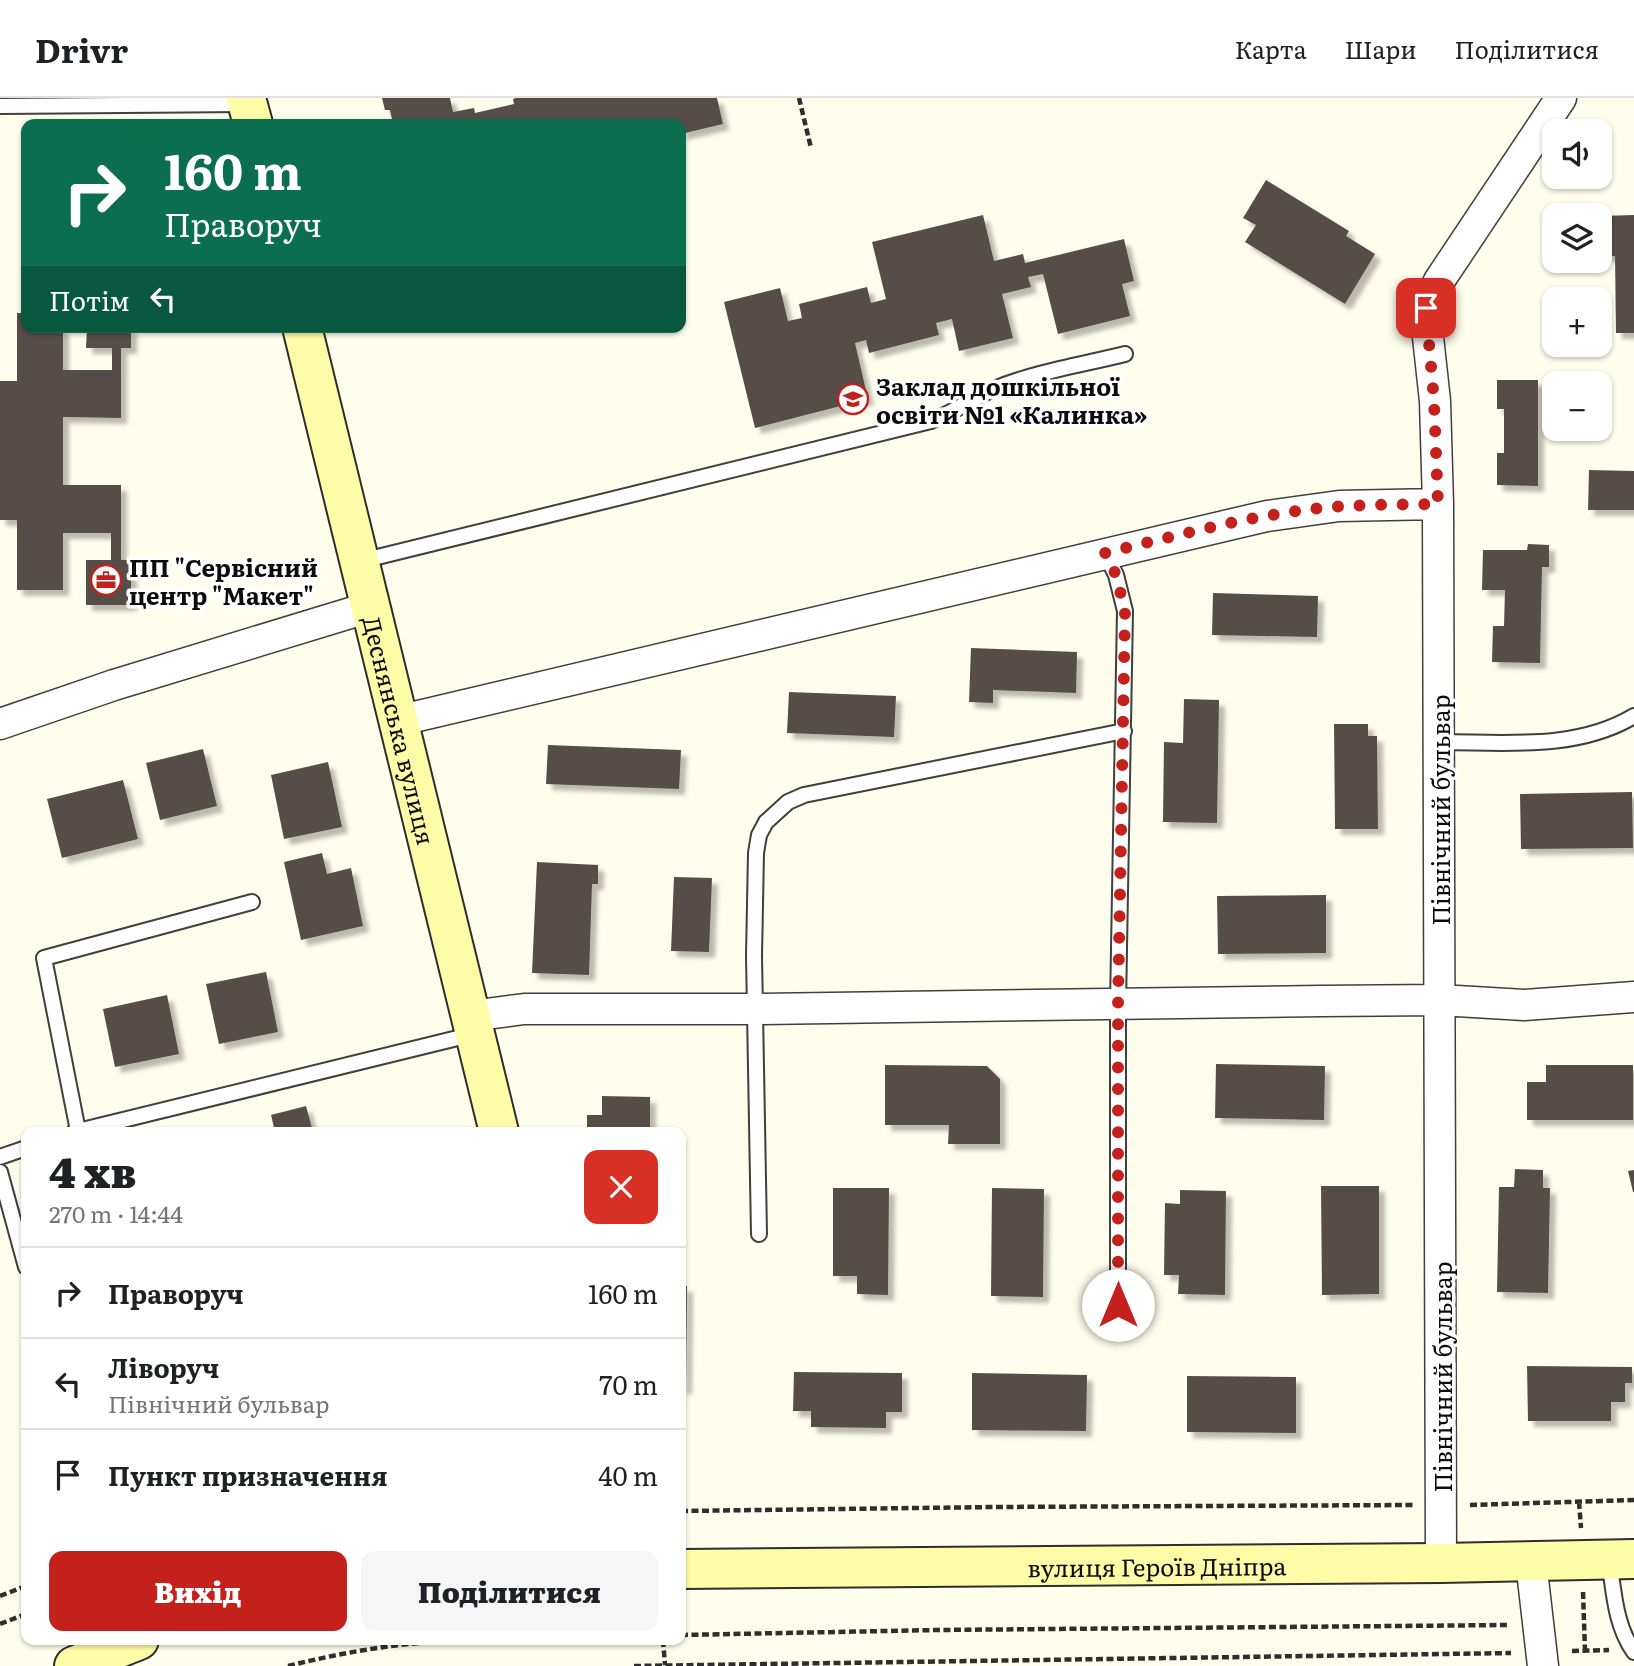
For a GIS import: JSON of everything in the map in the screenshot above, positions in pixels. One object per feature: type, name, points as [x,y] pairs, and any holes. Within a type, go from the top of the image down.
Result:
[{"type":"street","name":"Північний бульвар","points":[[1441,1563],[1438,504],[1434,401],[1426,308],[1439,281],[1561,98]]},
{"type":"street","name":"Деснянська вулиця","points":[[303,333],[498,1127]]},
{"type":"street","points":[[397,721],[1218,526],[1339,506],[1438,504]]},
{"type":"street","points":[[0,724],[114,685],[370,607]]},
{"type":"street","points":[[473,1025],[524,1009],[755,1009],[1440,1000],[1524,1005],[1634,996]]},
{"type":"street","name":"вулиця Героїв Дніпра","points":[[686,1569],[1621,1559]]},
{"type":"street","points":[[1531,1562],[1541,1647]]},
{"type":"street","points":[[74,1666],[126,1645]]},
{"type":"lane","points":[[0,106],[249,109]]},
{"type":"lane","points":[[359,562],[932,421],[950,415],[978,397],[1009,384],[1125,354]]},
{"type":"lane","points":[[1105,553],[1116,575],[1125,611],[1118,1005],[1118,1305]]},
{"type":"lane","points":[[1439,742],[1571,739],[1615,728],[1634,716]]},
{"type":"lane","points":[[759,1234],[755,1009],[756,853],[759,835],[766,822],[788,802],[817,792],[1124,731]]},
{"type":"lane","points":[[75,1127],[44,958],[252,902]]},
{"type":"lane","points":[[95,1127],[473,1025]]},
{"type":"lane","points":[[0,1157],[21,1150]]},
{"type":"lane","points":[[0,1172],[21,1249]]},
{"type":"lane","points":[[1621,1559],[1615,1607],[1622,1631],[1633,1651]]},
{"type":"path","points":[[799,98],[811,148]]},
{"type":"path","points":[[686,1511],[1441,1505],[1634,1500]]},
{"type":"path","points":[[0,1596],[21,1588]]},
{"type":"path","points":[[0,1624],[21,1616]]},
{"type":"path","points":[[686,1636],[937,1630],[1633,1651]]},
{"type":"path","points":[[288,1666],[402,1645]]},
{"type":"path","points":[[663,1645],[665,1665]]},
{"type":"path","points":[[634,1666],[1541,1647]]},
{"type":"building","points":[[382,98],[450,98],[453,112],[474,108],[475,113],[514,104],[513,99],[516,98],[717,98],[723,124],[686,133],[686,119],[392,119],[390,110],[385,110]]},
{"type":"building","points":[[1266,180],[1349,231],[1346,236],[1375,254],[1345,304],[1245,242],[1256,225],[1243,218]]},
{"type":"building","points":[[983,215],[994,261],[1023,254],[1025,263],[1124,239],[1134,281],[1122,284],[1130,316],[1058,334],[1043,274],[1028,277],[1031,287],[1002,294],[1013,338],[959,351],[952,319],[936,323],[939,335],[869,353],[866,340],[855,343],[868,399],[755,428],[724,302],[780,288],[788,321],[802,318],[799,304],[867,287],[871,303],[886,299],[872,242]]},
{"type":"building","points":[[1634,215],[1634,333],[1616,333],[1612,216]]},
{"type":"building","points":[[17,313],[21,313],[21,333],[63,333],[63,370],[112,370],[112,348],[86,348],[87,333],[131,333],[131,348],[121,348],[121,418],[63,417],[63,485],[121,485],[121,560],[131,560],[131,605],[86,605],[86,560],[111,560],[111,533],[63,533],[63,590],[17,590],[17,520],[0,520],[0,381],[17,381]]},
{"type":"building","points":[[1497,380],[1538,380],[1538,486],[1497,485],[1497,453],[1504,453],[1504,409],[1497,409]]},
{"type":"building","points":[[1589,470],[1634,471],[1634,510],[1588,510]]},
{"type":"building","points":[[1528,544],[1549,545],[1549,567],[1542,567],[1540,663],[1492,662],[1493,626],[1504,626],[1505,590],[1482,590],[1483,550],[1527,550]]},
{"type":"building","points":[[1213,593],[1318,596],[1317,637],[1212,635]]},
{"type":"building","points":[[971,648],[1077,652],[1076,693],[993,690],[993,703],[969,702]]},
{"type":"building","points":[[789,692],[896,696],[894,737],[787,733]]},
{"type":"building","points":[[1184,699],[1219,700],[1217,823],[1163,822],[1164,742],[1183,743]]},
{"type":"building","points":[[1334,724],[1368,724],[1368,736],[1377,736],[1378,829],[1335,829]]},
{"type":"building","points":[[548,745],[681,750],[679,789],[546,784]]},
{"type":"building","points":[[203,749],[217,806],[160,820],[146,763]]},
{"type":"building","points":[[328,762],[342,827],[284,839],[271,775]]},
{"type":"building","points":[[123,780],[138,839],[62,858],[47,799]]},
{"type":"building","points":[[1632,792],[1633,848],[1521,849],[1520,794]]},
{"type":"building","points":[[322,853],[327,874],[351,868],[363,926],[301,940],[284,862]]},
{"type":"building","points":[[537,862],[598,865],[598,884],[592,884],[589,975],[532,973]]},
{"type":"building","points":[[674,877],[712,878],[709,952],[671,951]]},
{"type":"building","points":[[1326,895],[1326,953],[1218,954],[1217,896]]},
{"type":"building","points":[[266,972],[278,1032],[219,1044],[206,984]]},
{"type":"building","points":[[167,995],[179,1054],[115,1067],[103,1009]]},
{"type":"building","points":[[1216,1064],[1325,1066],[1324,1120],[1215,1118]]},
{"type":"building","points":[[885,1065],[987,1066],[1000,1079],[1000,1144],[948,1144],[949,1125],[885,1125]]},
{"type":"building","points":[[1546,1065],[1633,1065],[1633,1120],[1527,1120],[1527,1082],[1546,1082]]},
{"type":"building","points":[[602,1096],[650,1097],[650,1127],[587,1127],[587,1115],[602,1115]]},
{"type":"building","points":[[306,1106],[312,1127],[274,1127],[271,1115]]},
{"type":"building","points":[[1515,1169],[1543,1170],[1543,1188],[1550,1188],[1548,1293],[1497,1292],[1499,1187],[1514,1187]]},
{"type":"building","points":[[1634,1170],[1634,1192],[1633,1192],[1628,1171]]},
{"type":"building","points":[[1321,1186],[1379,1186],[1379,1294],[1322,1295]]},
{"type":"building","points":[[833,1188],[889,1188],[888,1295],[857,1294],[857,1276],[833,1276]]},
{"type":"building","points":[[992,1188],[1044,1189],[1043,1297],[991,1296]]},
{"type":"building","points":[[1180,1190],[1226,1191],[1225,1295],[1178,1294],[1179,1275],[1164,1275],[1165,1203],[1180,1204]]},
{"type":"building","points":[[686,1286],[687,1286],[686,1389]]},
{"type":"building","points":[[1527,1366],[1632,1367],[1632,1383],[1625,1383],[1625,1402],[1611,1402],[1611,1421],[1528,1421]]},
{"type":"building","points":[[794,1372],[902,1373],[902,1412],[886,1412],[886,1428],[811,1427],[811,1411],[793,1411]]},
{"type":"building","points":[[972,1373],[1087,1375],[1086,1431],[972,1430]]},
{"type":"building","points":[[1187,1376],[1296,1377],[1296,1433],[1187,1432]]},
{"type":"place","name":"Заклад дошкільної освіти №1 «Калинка»","points":[[853,399]]},
{"type":"place","name":"ПП \"Сервісний центр \"Макет\"","points":[[106,580]]},
{"type":"route","points":[[1118,1305],[1118,1005],[1125,611],[1116,575],[1105,553],[1303,510],[1339,506],[1438,504],[1434,401],[1426,308]]}]
